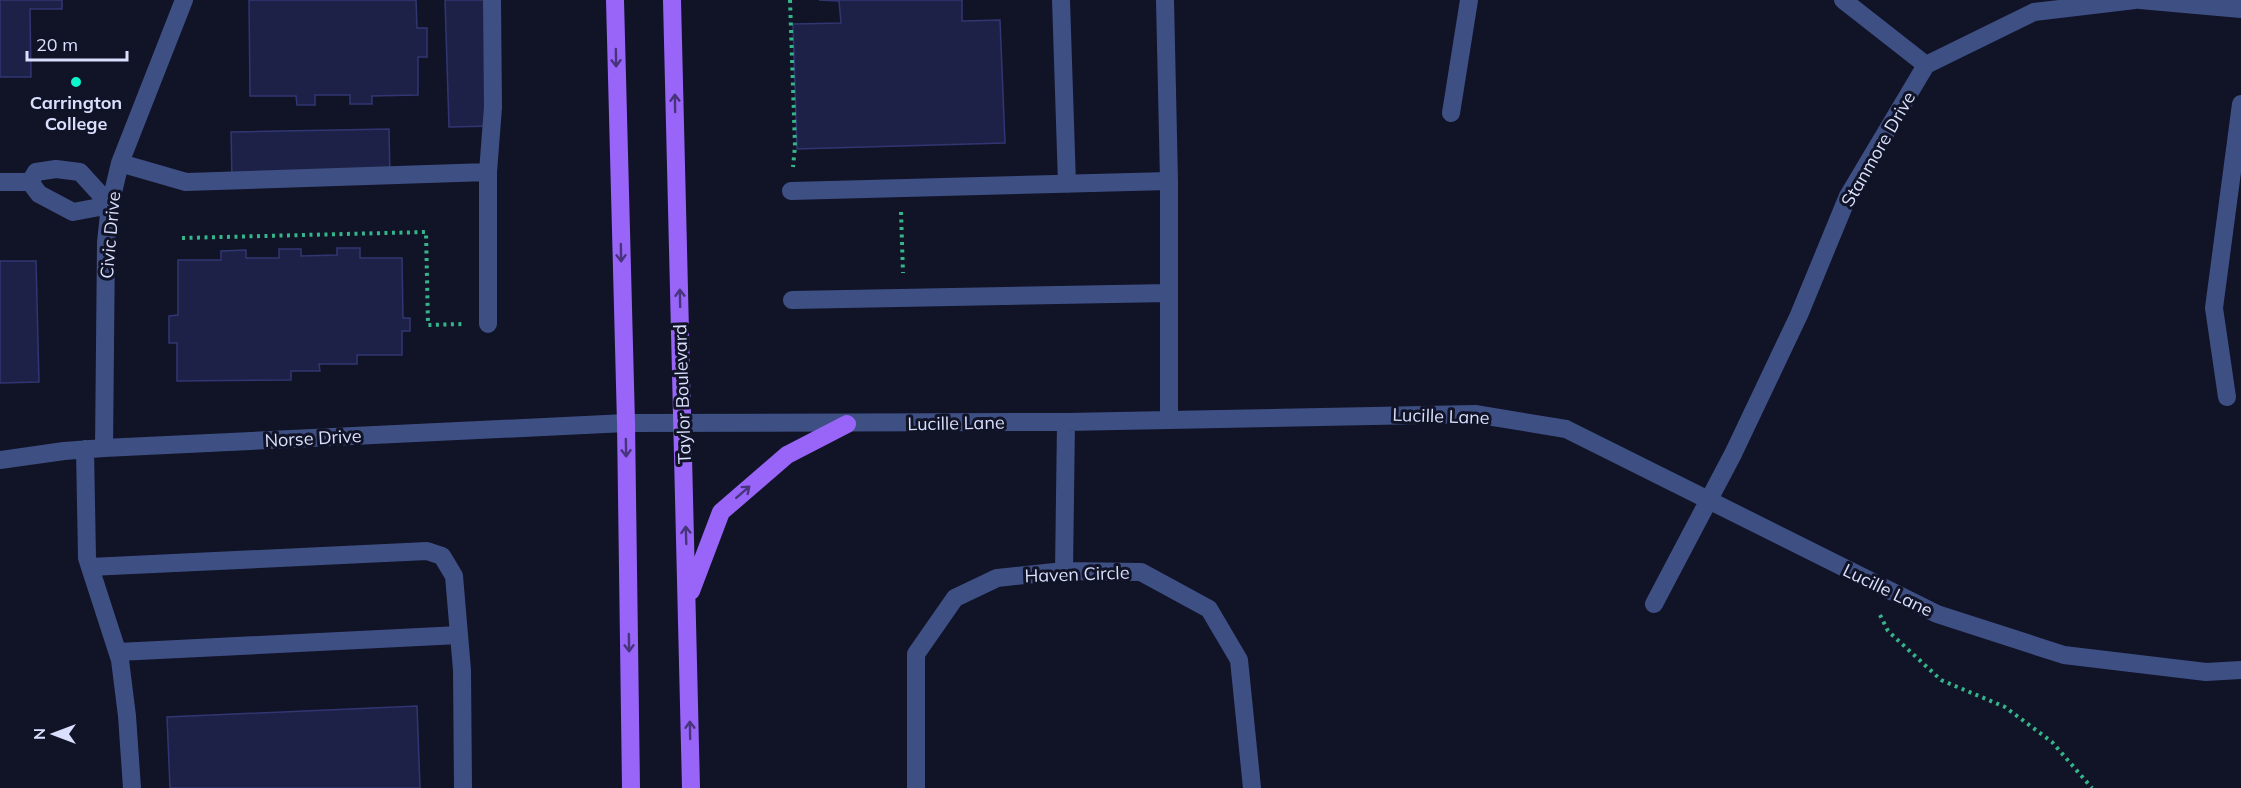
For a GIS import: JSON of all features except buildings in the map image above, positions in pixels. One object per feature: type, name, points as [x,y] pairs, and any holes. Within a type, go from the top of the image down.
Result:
[{"type":"main road","points":[[615,0],[626,423],[631,788]]},
{"type":"main road","name":"Taylor Boulevard","points":[[672,0],[691,788]]},
{"type":"main road","points":[[688,598],[721,512],[787,454],[847,424]]},
{"type":"street","name":"Civic Drive","points":[[104,447],[106,242],[110,205],[120,163],[184,0]]},
{"type":"street","points":[[488,324],[488,172],[493,107],[492,0]]},
{"type":"street","points":[[1061,0],[1067,184]]},
{"type":"street","points":[[1165,0],[1169,181],[1169,420]]},
{"type":"street","points":[[1450,113],[1469,0]]},
{"type":"street","points":[[1843,0],[1926,65],[2034,12],[2135,0]]},
{"type":"street","points":[[2140,0],[2241,9]]},
{"type":"street","name":"Stanmore Drive","points":[[1654,603],[1707,499],[1733,454],[1799,315],[1848,196],[1926,65]]},
{"type":"street","points":[[2227,397],[2214,308],[2241,104]]},
{"type":"street","points":[[120,163],[186,182],[488,172]]},
{"type":"street","points":[[30,182],[36,172],[56,169],[80,172],[110,205]]},
{"type":"street","points":[[791,191],[1169,181]]},
{"type":"street","points":[[0,182],[30,182]]},
{"type":"street","points":[[30,182],[39,194],[73,212],[110,205]]},
{"type":"street","points":[[792,300],[1169,293]]},
{"type":"street","name":"Lucille Lane","points":[[626,423],[1066,422],[1215,417],[1475,414],[1566,429],[1937,614],[2064,655],[2206,672],[2241,670]]},
{"type":"street","points":[[1064,571],[1066,422]]},
{"type":"street","name":"Norse Drive","points":[[0,460],[104,447],[626,423]]},
{"type":"street","points":[[85,449],[87,558],[118,652],[127,716],[132,788]]},
{"type":"street","points":[[90,567],[427,551],[442,556],[454,576],[462,670],[463,788]]},
{"type":"street","name":"Haven Circle","points":[[916,788],[915,654],[955,598],[997,578],[1064,571],[1141,572],[1209,609],[1239,660],[1252,788]]},
{"type":"street","points":[[118,652],[459,635]]},
{"type":"path","points":[[790,0],[795,146],[791,191]]},
{"type":"path","points":[[182,238],[426,232],[428,325],[488,324]]},
{"type":"path","points":[[902,232],[902,256]]},
{"type":"path","points":[[1878,612],[1888,631],[1941,680],[2005,707],[2052,742],[2092,788]]},
{"type":"place","name":"Carrington College","points":[[76,82]]}]
